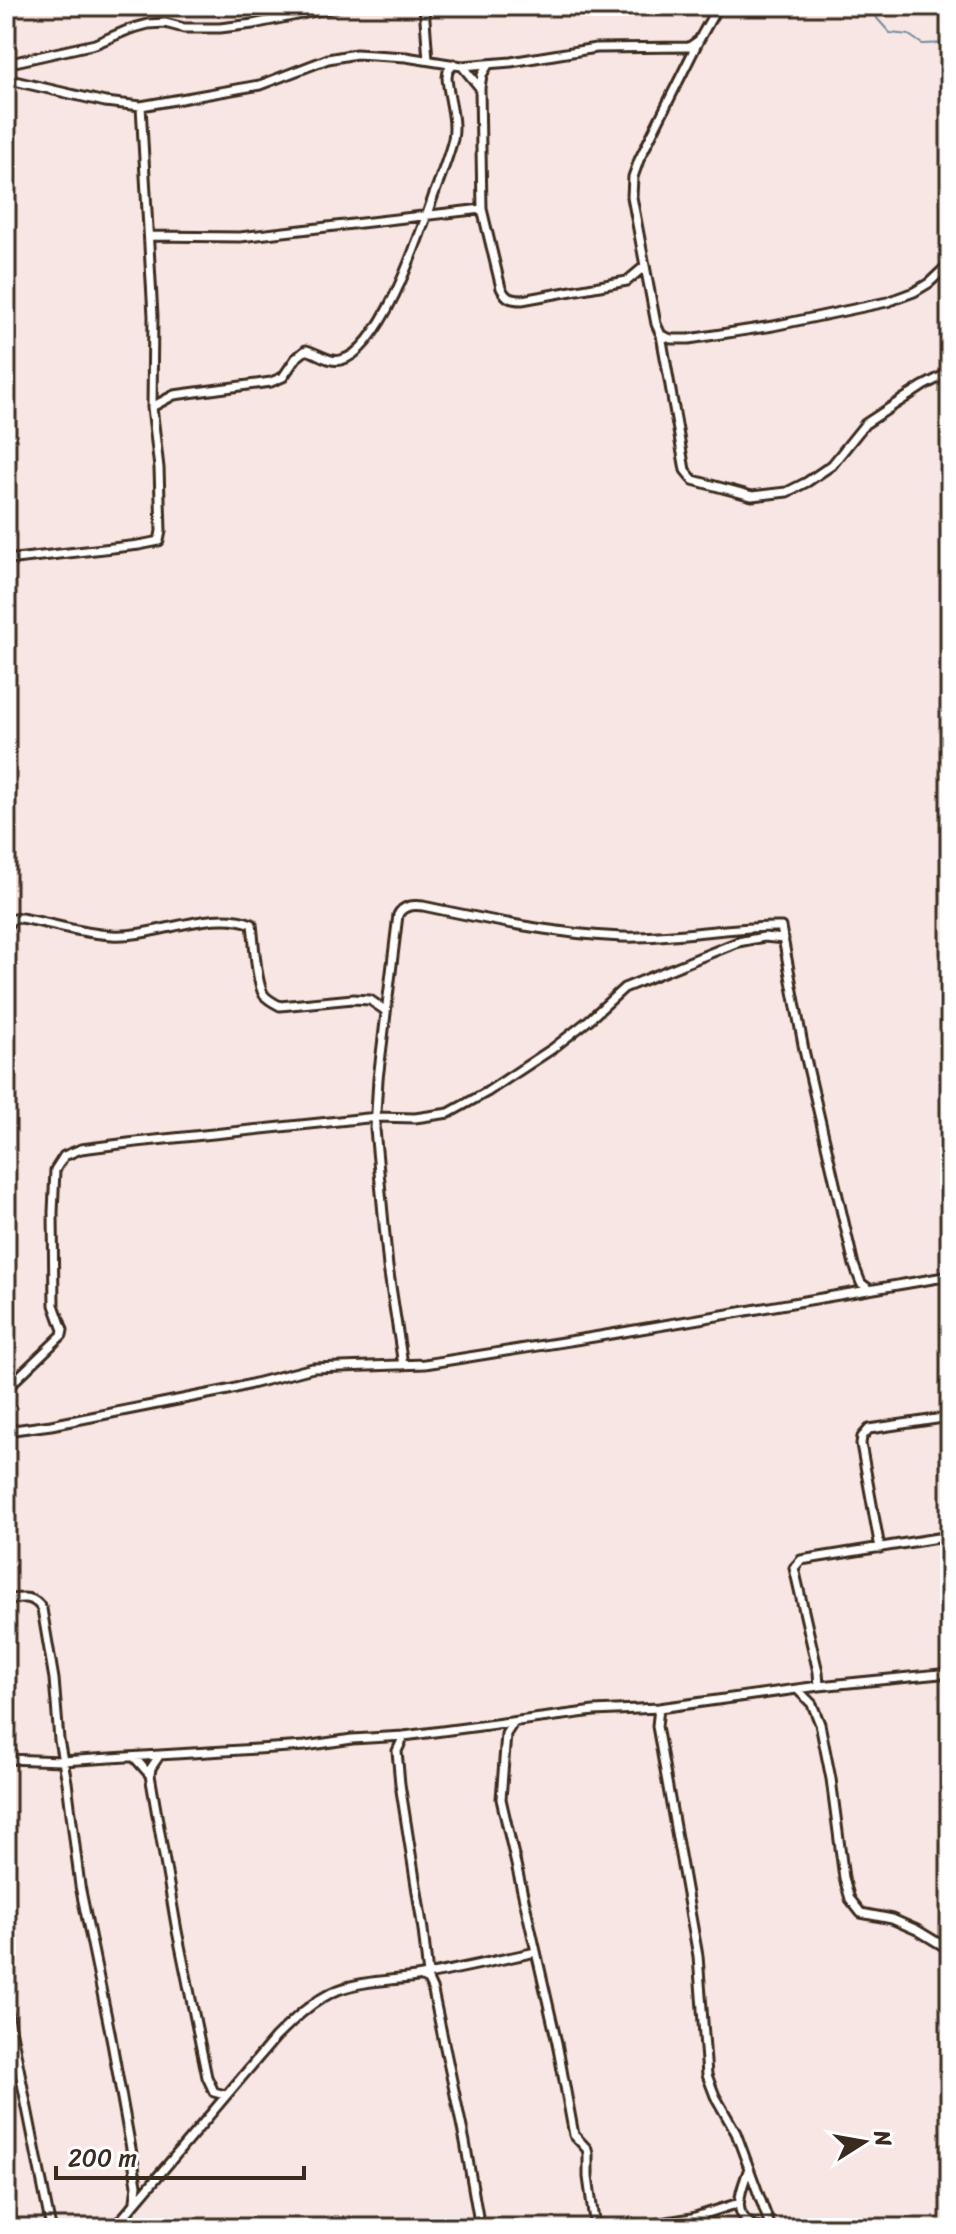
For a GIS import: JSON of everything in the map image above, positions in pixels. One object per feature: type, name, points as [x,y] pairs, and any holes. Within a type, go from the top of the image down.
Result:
[{"type":"street","points":[[6,64],[95,44],[148,24],[165,23],[184,28],[231,27],[341,6]]},
{"type":"street","points":[[424,6],[428,60]]},
{"type":"street","points":[[718,6],[633,177],[632,197],[685,470],[693,480],[752,496],[787,492],[832,465],[865,424],[950,372]]},
{"type":"street","points":[[6,79],[105,102],[141,106],[260,85],[328,59],[356,54],[458,65],[488,65],[596,48],[689,47],[699,40]]},
{"type":"street","points":[[458,65],[480,88]]},
{"type":"street","points":[[152,407],[174,395],[271,382],[283,377],[296,358],[306,350],[335,361],[343,360],[366,341],[410,264],[453,138],[447,77],[448,71],[458,65]]},
{"type":"street","points":[[488,65],[480,88],[482,209],[501,288],[508,298],[522,300],[627,281],[645,266]]},
{"type":"street","points":[[6,560],[159,541],[159,468],[152,407],[150,236],[141,106]]},
{"type":"street","points":[[150,236],[240,237],[482,209]]},
{"type":"street","points":[[661,335],[671,339],[689,339],[773,326],[887,302],[929,283],[950,263]]},
{"type":"street","points":[[403,1365],[386,1252],[376,1148],[377,1103],[398,915],[405,907],[414,905],[523,927],[624,937],[781,927],[804,1050],[854,1265],[861,1283],[869,1289]]},
{"type":"street","points":[[6,929],[14,918],[99,934],[128,935],[182,924],[241,920],[252,924],[260,986],[265,996],[280,1006],[370,1000],[389,990]]},
{"type":"street","points":[[6,1389],[62,1335],[54,1305],[53,1212],[55,1170],[64,1156],[81,1149],[136,1142],[377,1117],[415,1118],[449,1113],[552,1049],[624,988],[738,942],[764,937],[784,939]]},
{"type":"street","points":[[370,1000],[386,1011]]},
{"type":"street","points":[[377,1103],[390,1118]]},
{"type":"street","points":[[6,1431],[213,1393],[313,1368],[425,1364],[950,1276]]},
{"type":"street","points":[[880,1548],[862,1437],[869,1429],[950,1417]]},
{"type":"street","points":[[812,1704],[820,1686],[794,1568],[801,1560],[950,1536]]},
{"type":"street","points":[[6,1600],[27,1597],[40,1604],[42,1609],[80,1886],[135,2170],[135,2201]]},
{"type":"street","points":[[6,1759],[62,1761],[305,1746],[950,1673]]},
{"type":"street","points":[[798,1690],[812,1704],[820,1724],[850,1899],[861,1913],[892,1919],[950,1950]]},
{"type":"street","points":[[644,1708],[657,1721]]},
{"type":"street","points":[[659,1708],[657,1721],[698,1956],[707,2075],[736,2133],[771,2228]]},
{"type":"street","points":[[515,1721],[506,1734],[501,1799],[557,2043],[574,2135],[587,2149],[595,2228]]},
{"type":"street","points":[[499,1723],[506,1734]]},
{"type":"street","points":[[404,1736],[397,1751],[423,1930],[424,1976],[433,1991],[480,2228]]},
{"type":"street","points":[[159,1756],[150,1775],[177,1931],[207,2077],[214,2092],[225,2095]]},
{"type":"street","points":[[134,1757],[150,1775]]},
{"type":"street","points":[[114,2228],[275,2038],[318,2001],[337,1990],[424,1976],[536,1952]]},
{"type":"street","points":[[6,2003],[51,2228]]},
{"type":"street","points":[[749,2168],[739,2203],[740,2213],[748,2224],[759,2228]]},
{"type":"street","points":[[135,2170],[153,2181]]},
{"type":"street","points":[[629,2228],[692,2218],[739,2203]]},
{"type":"street","points":[[692,2218],[693,2228]]},
{"type":"waterway","points":[[866,6],[890,33],[909,35],[922,44],[950,43]]}]
